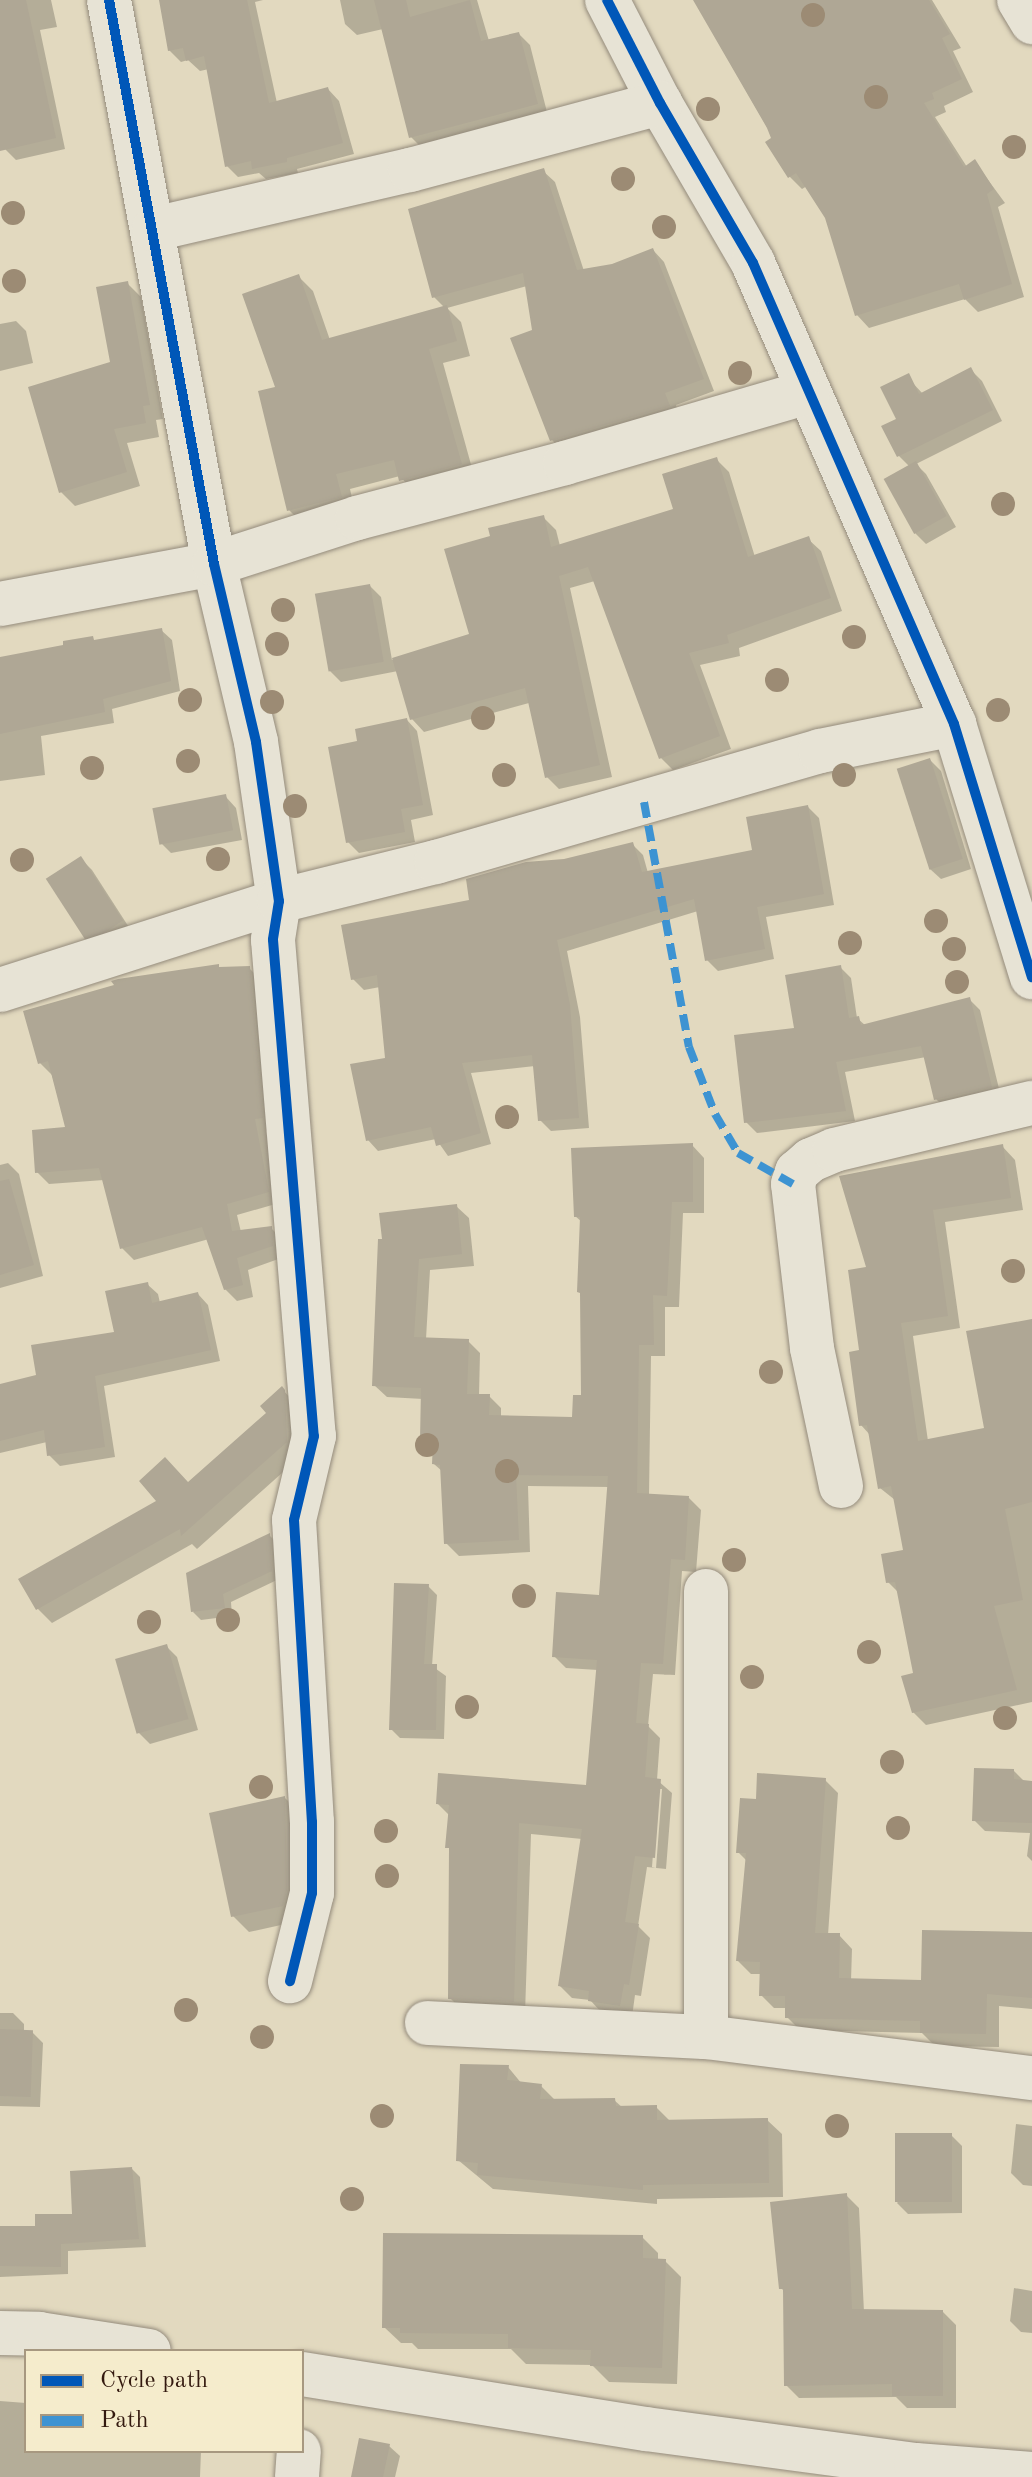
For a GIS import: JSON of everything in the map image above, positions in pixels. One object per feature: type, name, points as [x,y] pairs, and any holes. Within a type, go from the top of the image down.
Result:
[{"type":"street","points":[[109,0],[214,564],[256,742],[279,901],[273,940],[314,1436],[294,1520],[312,1822],[312,1893],[290,1981]]},
{"type":"street","points":[[607,0],[660,103],[753,263],[954,724],[1032,977]]},
{"type":"street","points":[[1019,0],[1032,22]]},
{"type":"street","points":[[154,229],[410,170],[660,103]]},
{"type":"street","points":[[0,604],[214,564],[357,518],[565,463],[808,392]]},
{"type":"street","points":[[0,990],[279,901],[436,862],[820,751],[954,724]]},
{"type":"street","points":[[841,1486],[812,1348],[793,1184],[797,1172],[811,1160],[834,1150],[1032,1103]]},
{"type":"street","points":[[706,1591],[706,2037]]},
{"type":"street","points":[[427,2023],[706,2037],[1032,2078]]},
{"type":"street","points":[[0,2333],[39,2334],[136,2349]]},
{"type":"street","points":[[304,2374],[646,2429],[916,2465],[1032,2474]]},
{"type":"street","points":[[297,2477],[299,2453]]},
{"type":"building","points":[[0,0],[26,0],[56,138],[0,151]]},
{"type":"building","points":[[159,0],[247,0],[269,103],[328,87],[343,143],[287,158],[287,162],[252,169],[251,161],[225,167],[204,56],[186,61],[183,48],[168,51]]},
{"type":"building","points":[[374,0],[406,0],[410,17],[470,0],[481,41],[519,32],[538,104],[409,138]]},
{"type":"building","points":[[693,0],[929,0],[950,34],[942,38],[962,79],[932,93],[934,99],[924,103],[964,167],[975,159],[994,189],[987,194],[1012,284],[964,300],[959,284],[855,316],[825,218],[796,173],[788,178],[765,142],[771,138],[767,128]]},
{"type":"building","points":[[544,168],[577,270],[612,264],[653,248],[704,379],[665,393],[670,406],[550,441],[510,338],[532,330],[523,273],[432,298],[408,209]]},
{"type":"building","points":[[299,274],[322,340],[447,305],[457,341],[429,349],[462,464],[399,481],[394,460],[336,474],[342,497],[287,511],[258,391],[275,387],[242,294]]},
{"type":"building","points":[[128,281],[150,405],[143,406],[146,423],[114,429],[127,472],[59,493],[28,387],[110,362],[96,287]]},
{"type":"building","points":[[971,367],[993,410],[897,457],[881,426],[896,419],[880,387],[909,373],[919,394]]},
{"type":"building","points":[[717,457],[748,557],[809,536],[831,598],[727,635],[729,643],[689,653],[720,736],[659,759],[588,567],[559,576],[600,765],[545,778],[525,688],[410,720],[392,658],[469,634],[444,549],[490,536],[488,528],[544,515],[551,547],[673,509],[662,474]]},
{"type":"building","points":[[916,461],[947,516],[914,534],[884,479]]},
{"type":"building","points":[[370,584],[384,662],[329,672],[315,594]]},
{"type":"building","points":[[162,628],[171,681],[103,699],[105,712],[0,734],[0,657],[63,645],[63,641],[93,636],[94,640]]},
{"type":"building","points":[[407,718],[423,805],[401,809],[405,832],[346,843],[328,747],[357,741],[355,729]]},
{"type":"building","points":[[930,758],[963,859],[929,870],[897,769]]},
{"type":"building","points":[[226,794],[233,830],[159,845],[152,808]]},
{"type":"building","points":[[808,805],[824,894],[757,907],[765,949],[705,961],[694,899],[557,940],[570,1005],[579,1118],[538,1121],[532,1055],[462,1063],[481,1133],[436,1146],[431,1127],[366,1141],[350,1064],[385,1058],[377,975],[351,980],[341,925],[469,900],[466,879],[526,862],[564,859],[633,842],[642,872],[752,850],[746,817]]},
{"type":"building","points":[[81,856],[123,921],[88,943],[46,879]]},
{"type":"building","points":[[219,964],[219,967],[250,966],[263,1118],[255,1119],[269,1192],[227,1204],[232,1231],[272,1226],[273,1246],[237,1258],[243,1285],[224,1290],[202,1227],[120,1249],[99,1168],[35,1173],[32,1130],[65,1127],[48,1061],[38,1064],[23,1011],[114,985],[111,981],[118,979]]},
{"type":"building","points":[[841,965],[849,1018],[859,1016],[861,1025],[970,997],[992,1087],[934,1100],[921,1046],[836,1062],[846,1111],[744,1123],[734,1035],[794,1028],[785,975]]},
{"type":"building","points":[[693,1143],[693,1202],[672,1202],[667,1296],[653,1295],[654,1345],[639,1345],[637,1493],[689,1496],[685,1560],[671,1559],[663,1664],[641,1663],[636,1723],[649,1724],[645,1777],[661,1779],[655,1858],[635,1856],[625,1922],[639,1924],[629,1985],[624,1984],[620,2006],[588,2001],[589,1991],[558,1986],[582,1829],[519,1823],[514,2002],[448,1999],[449,1848],[445,1848],[449,1805],[436,1804],[438,1773],[586,1785],[597,1660],[552,1657],[556,1592],[599,1595],[608,1476],[516,1475],[519,1540],[444,1544],[440,1465],[432,1464],[433,1440],[420,1440],[421,1388],[372,1386],[378,1239],[382,1239],[379,1213],[457,1204],[462,1254],[419,1259],[414,1337],[469,1339],[467,1394],[490,1394],[489,1415],[572,1417],[573,1395],[581,1395],[580,1293],[577,1292],[580,1217],[574,1217],[571,1148]]},
{"type":"building","points":[[1003,1144],[1011,1198],[933,1210],[948,1316],[901,1323],[918,1441],[984,1428],[966,1331],[1032,1319],[1032,1502],[1005,1509],[1023,1600],[994,1606],[1017,1690],[912,1713],[901,1676],[913,1673],[895,1582],[886,1583],[881,1554],[903,1550],[891,1486],[878,1489],[867,1425],[859,1426],[849,1352],[859,1350],[848,1270],[866,1267],[839,1176]]},
{"type":"building","points":[[9,1179],[34,1265],[0,1275],[0,1181]]},
{"type":"building","points":[[148,1282],[152,1303],[198,1292],[211,1350],[95,1376],[105,1447],[47,1456],[44,1430],[0,1441],[0,1384],[36,1375],[31,1345],[114,1332],[105,1291]]},
{"type":"building","points":[[282,1386],[285,1390],[287,1442],[181,1536],[180,1529],[36,1610],[18,1579],[156,1501],[139,1481],[165,1457],[188,1482],[266,1413],[260,1406]]},
{"type":"building","points":[[270,1533],[272,1571],[223,1594],[225,1608],[191,1612],[186,1573]]},
{"type":"building","points":[[394,1583],[429,1584],[424,1664],[437,1664],[436,1730],[389,1730]]},
{"type":"building","points":[[167,1644],[188,1719],[137,1734],[115,1659]]},
{"type":"building","points":[[974,1768],[1014,1769],[1014,1779],[1032,1781],[1032,1823],[972,1821]]},
{"type":"building","points":[[757,1773],[826,1778],[815,1933],[840,1933],[839,1978],[921,1980],[922,1930],[1032,1932],[1032,1998],[987,1994],[986,2034],[920,2033],[920,2021],[785,2018],[785,1996],[759,1996],[760,1962],[736,1961],[746,1853],[736,1853],[740,1798],[756,1799]]},
{"type":"building","points":[[285,1796],[287,1890],[283,1906],[231,1917],[209,1813]]},
{"type":"building","points":[[0,2029],[33,2030],[31,2097],[0,2096]]},
{"type":"building","points":[[460,2064],[509,2065],[507,2080],[542,2084],[540,2099],[615,2098],[616,2106],[657,2105],[657,2120],[768,2118],[769,2183],[643,2185],[643,2190],[477,2175],[478,2163],[456,2161]]},
{"type":"building","points":[[895,2133],[952,2133],[952,2202],[895,2202]]},
{"type":"building","points":[[132,2167],[139,2239],[61,2244],[61,2267],[0,2266],[0,2226],[35,2226],[35,2214],[72,2214],[70,2171]]},
{"type":"building","points":[[847,2193],[852,2309],[943,2310],[943,2396],[892,2396],[892,2384],[784,2386],[783,2289],[779,2289],[770,2202]]},
{"type":"building","points":[[383,2233],[643,2235],[643,2258],[666,2259],[662,2368],[590,2366],[591,2350],[508,2348],[508,2334],[400,2333],[400,2328],[382,2328]]},
{"type":"building","points":[[359,2438],[390,2444],[383,2477],[351,2477]]},
{"type":"marked path","points":[[644,802],[689,1047],[715,1114],[738,1153],[793,1184]]},
{"type":"cycle path","points":[[109,0],[214,564],[256,742],[279,901],[273,940],[314,1436],[294,1520],[312,1822],[312,1893],[290,1981]]},
{"type":"cycle path","points":[[607,0],[660,103],[753,263],[954,724],[1032,977]]}]
